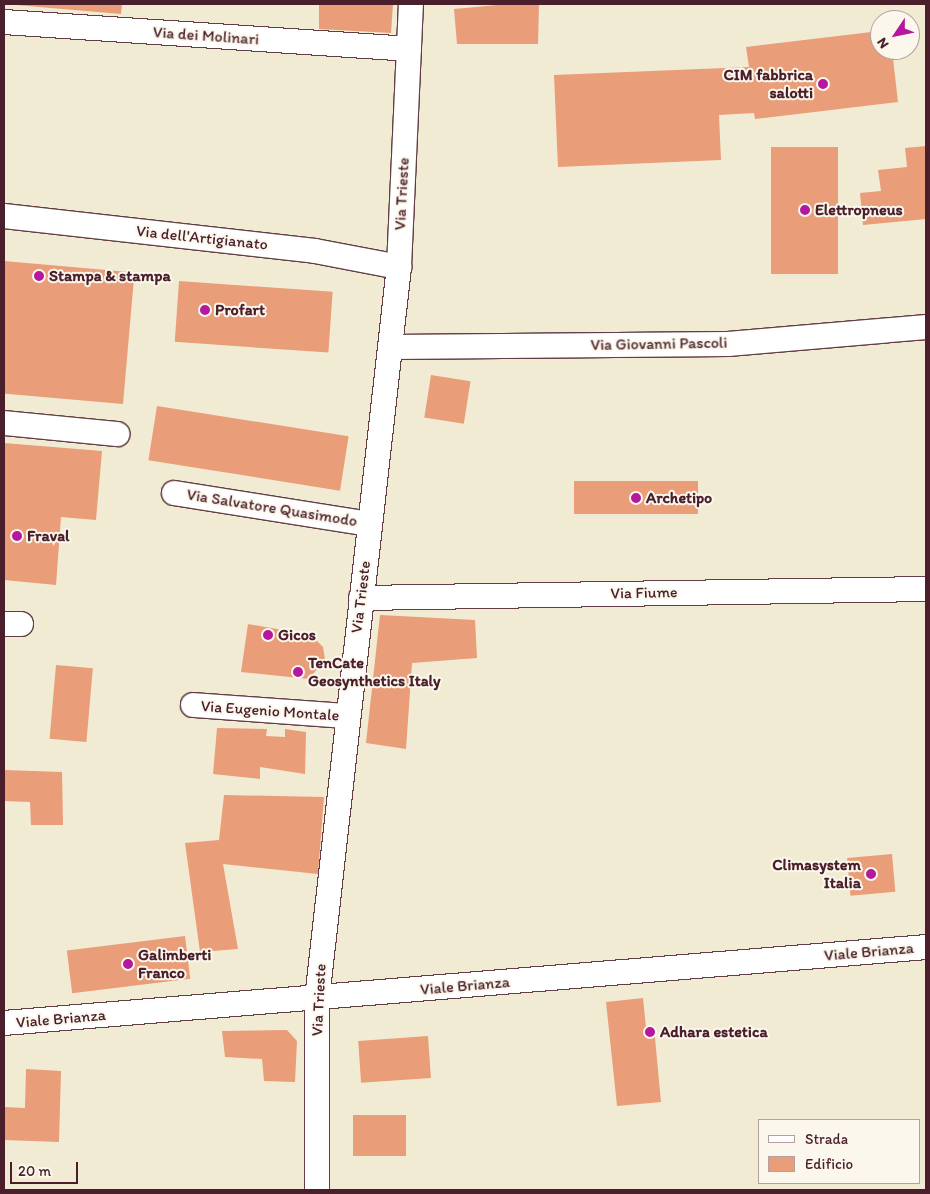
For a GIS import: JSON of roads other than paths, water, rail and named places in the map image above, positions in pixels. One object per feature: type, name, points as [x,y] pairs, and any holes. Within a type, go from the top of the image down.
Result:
[{"type":"street","name":"Via Trieste","points":[[317,1190],[317,999],[399,267],[411,4]]},
{"type":"street","name":"Via dei Molinari","points":[[4,22],[409,49]]},
{"type":"street","name":"Via dell'Artigianato","points":[[4,216],[315,250],[399,267]]},
{"type":"street","name":"Via Giovanni Pascoli","points":[[391,346],[728,344],[926,327]]},
{"type":"street","points":[[4,423],[117,434]]},
{"type":"street","name":"Via Salvatore Quasimodo","points":[[174,493],[370,524]]},
{"type":"street","name":"Via Fiume","points":[[361,598],[926,589]]},
{"type":"street","name":"Via Eugenio Montale","points":[[193,705],[348,716]]},
{"type":"street","name":"Viale Brianza","points":[[4,1023],[317,999],[926,947]]},
{"type":"place","name":"CIM fabbrica salotti","points":[[823,84]]},
{"type":"place","name":"Elettropneus","points":[[805,210]]},
{"type":"place","name":"Stampa & stampa","points":[[39,276]]},
{"type":"place","name":"Profart","points":[[205,310]]},
{"type":"place","name":"Archetipo","points":[[636,498]]},
{"type":"place","name":"Fraval","points":[[17,536]]},
{"type":"place","name":"Gicos","points":[[268,635]]},
{"type":"place","name":"TenCate Geosynthetics Italy","points":[[298,672]]},
{"type":"place","name":"Climasystem Italia","points":[[871,874]]},
{"type":"place","name":"Galimberti Franco","points":[[128,964]]},
{"type":"place","name":"Adhara estetica","points":[[650,1032]]}]
